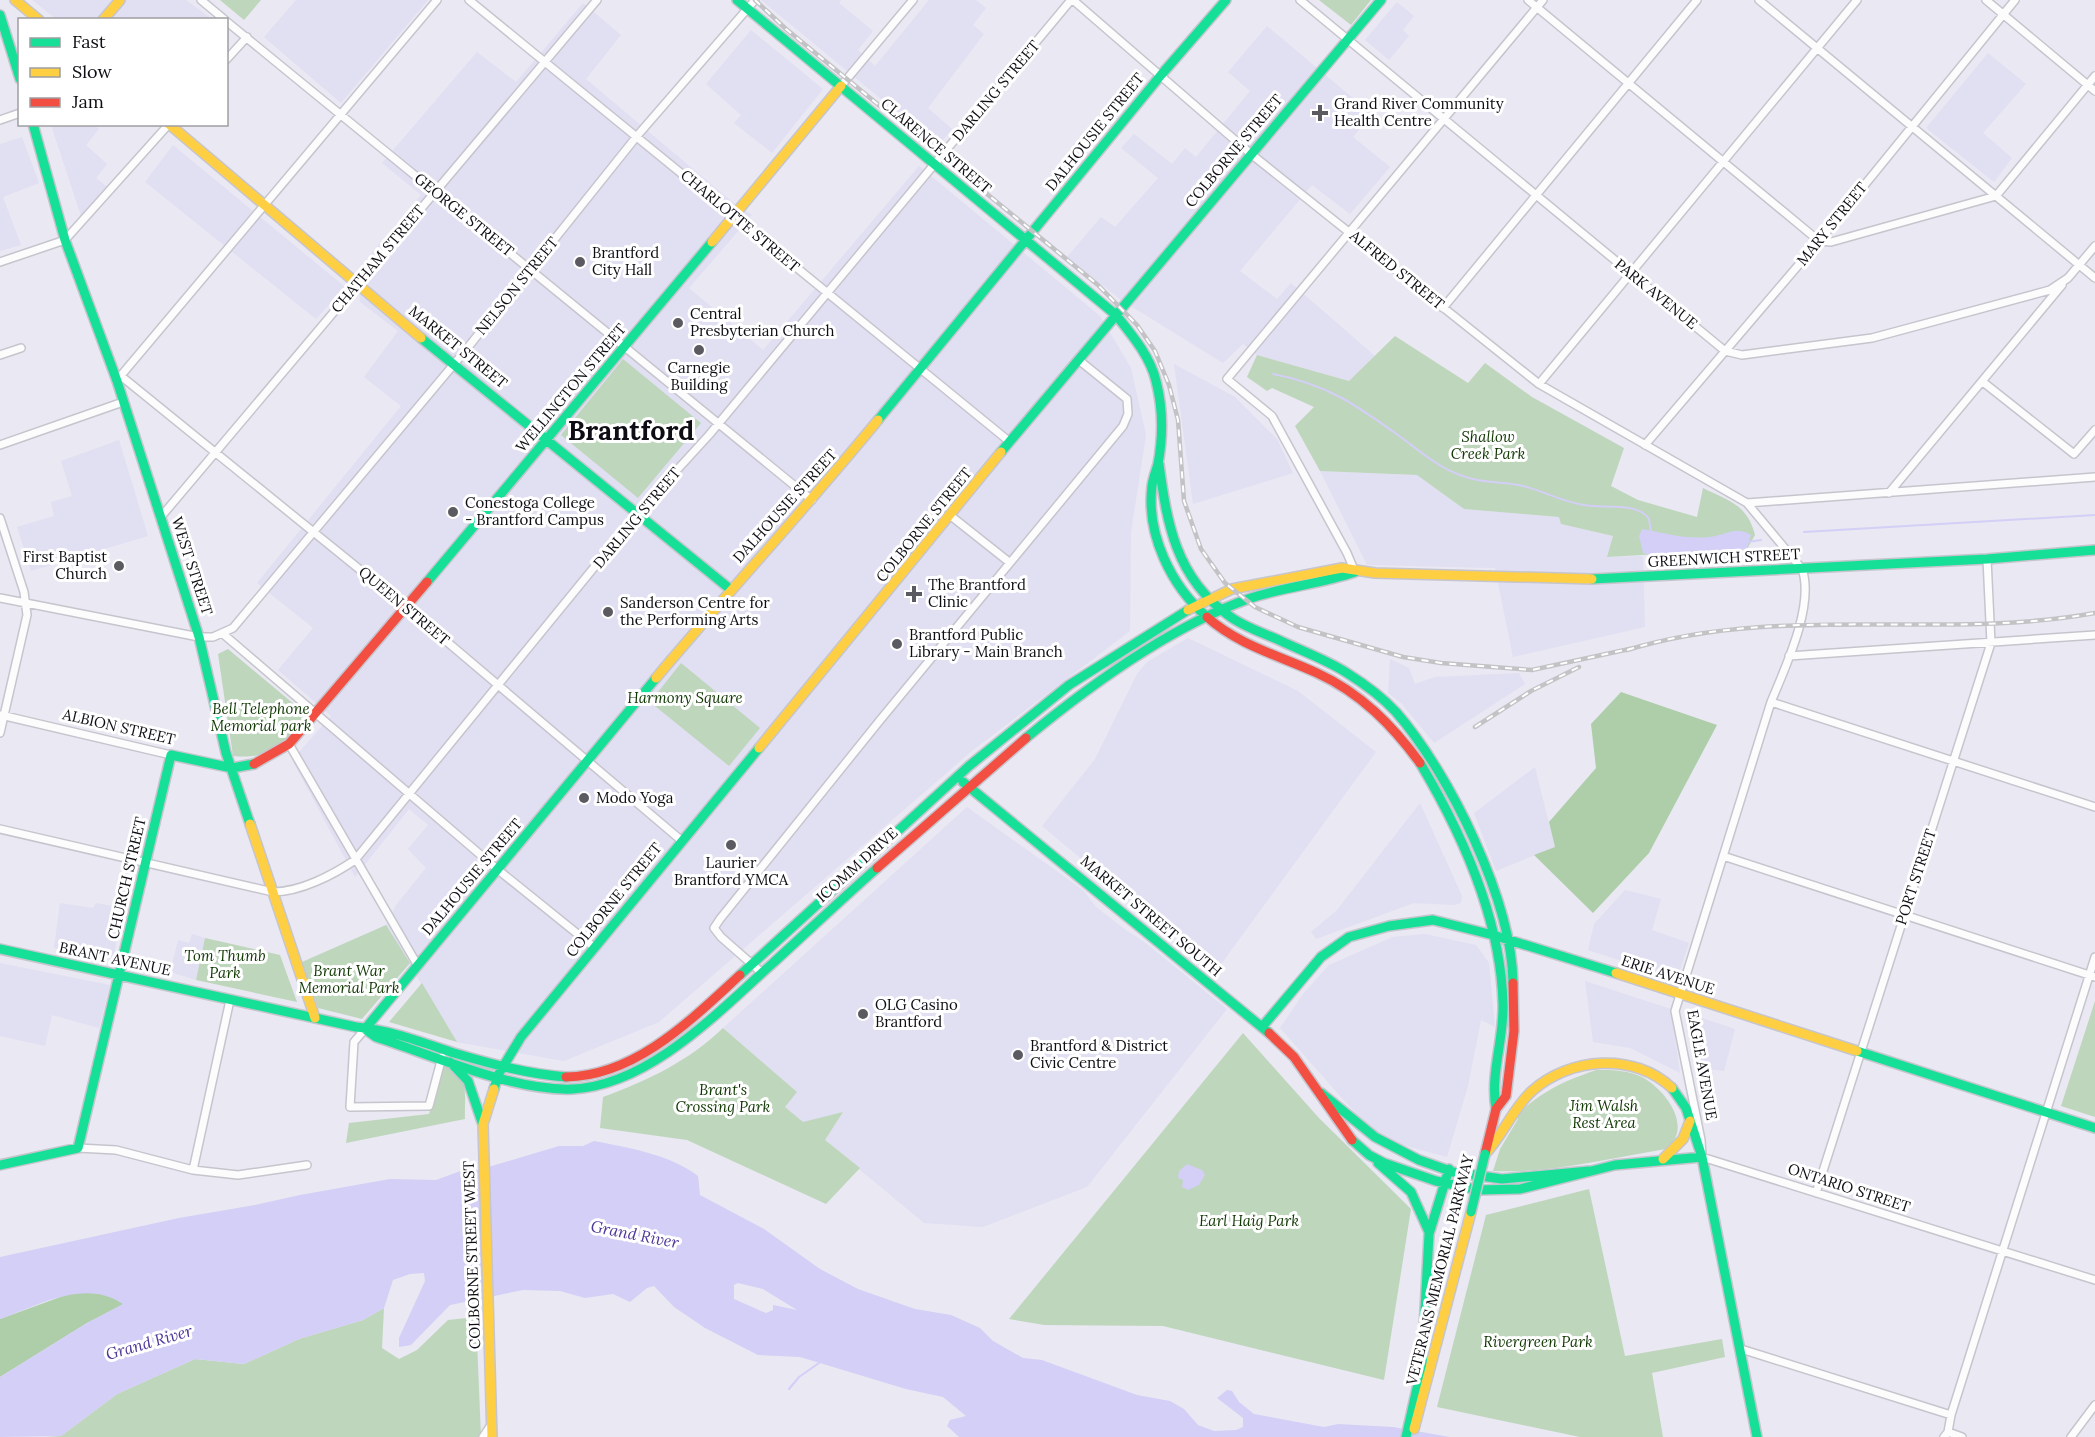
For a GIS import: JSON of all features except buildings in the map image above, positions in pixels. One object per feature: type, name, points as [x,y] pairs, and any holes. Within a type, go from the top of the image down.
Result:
[{"type":"main road","points":[[15,0],[37,18]]},
{"type":"main road","points":[[105,18],[120,0]]},
{"type":"main road","name":"CLARENCE STREET","points":[[737,0],[1116,315],[1142,349],[1154,373],[1161,411],[1158,460]]},
{"type":"main road","name":"DALHOUSIE STREET","points":[[365,1029],[730,589],[812,501],[1161,75],[1226,0]]},
{"type":"main road","name":"COLBORNE STREET","points":[[498,1075],[521,1037],[1010,442],[1381,0]]},
{"type":"main road","points":[[0,15],[18,73]]},
{"type":"main road","name":"WELLINGTON STREET","points":[[232,768],[259,763],[289,744],[548,439],[842,86]]},
{"type":"main road","name":"WEST STREET","points":[[34,126],[65,240],[119,379],[123,402],[199,637],[211,680],[217,721],[315,1018]]},
{"type":"main road","name":"MARKET STREET","points":[[171,126],[357,285],[730,589]]},
{"type":"main road","name":"VETERANS MEMORIAL PARKWAY","points":[[1158,460],[1166,518],[1175,546],[1192,578],[1209,598],[1222,610],[1265,636],[1325,660],[1346,672],[1395,711],[1436,766],[1477,845],[1509,940],[1513,977],[1514,1031],[1506,1096],[1496,1109],[1471,1212],[1406,1437]]},
{"type":"main road","name":"VETERANS MEMORIAL PARKWAY","points":[[1158,460],[1152,486],[1158,538],[1167,566],[1195,606],[1241,642],[1334,682],[1365,704],[1396,732],[1430,782],[1465,848],[1493,935],[1503,999],[1503,1029],[1493,1096],[1496,1109]]},
{"type":"main road","name":"GREENWICH STREET","points":[[1209,598],[1232,589],[1342,568],[1355,572],[1606,579],[1987,559],[2095,550]]},
{"type":"main road","name":"GREENWICH STREET","points":[[1222,610],[1274,591],[1336,579],[1355,572]]},
{"type":"main road","name":"ICOMM DRIVE","points":[[502,1065],[538,1075],[589,1076],[618,1065],[666,1038],[752,964],[957,777],[1069,685],[1209,598]]},
{"type":"main road","name":"ICOMM DRIVE","points":[[498,1075],[538,1087],[567,1090],[591,1088],[679,1046],[968,786],[1062,707],[1109,674],[1222,610]]},
{"type":"main road","name":"ALBION STREET","points":[[171,754],[232,768]]},
{"type":"main road","name":"CHURCH STREET","points":[[78,1148],[171,754]]},
{"type":"main road","name":"MARKET STREET SOUTH","points":[[957,777],[1290,1052],[1336,1120],[1370,1156],[1443,1185],[1484,1192],[1519,1190],[1548,1185],[1589,1172]]},
{"type":"main road","name":"ERIE AVENUE","points":[[1262,1027],[1321,957],[1349,937],[1389,926],[1433,920],[1493,935],[1679,993],[2095,1128]]},
{"type":"main road","name":"BRANT AVENUE","points":[[0,949],[365,1029],[381,1029],[502,1065]]},
{"type":"main road","name":"BRANT AVENUE","points":[[365,1029],[376,1037],[498,1075]]},
{"type":"main road","points":[[442,1057],[466,1076],[474,1092],[483,1124]]},
{"type":"main road","points":[[1485,1154],[1495,1144],[1510,1116],[1533,1090],[1555,1075],[1580,1066],[1609,1062],[1649,1070],[1678,1094],[1690,1119],[1694,1140],[1702,1157]]},
{"type":"main road","name":"COLBORNE STREET WEST","points":[[492,1437],[483,1124],[498,1075]]},
{"type":"main road","name":"MARKET STREET SOUTH","points":[[1315,1088],[1374,1137],[1449,1169],[1485,1178],[1504,1179],[1570,1169],[1589,1172]]},
{"type":"main road","points":[[1663,1159],[1683,1139],[1690,1119]]},
{"type":"main road","points":[[0,1165],[78,1148]]},
{"type":"main road","points":[[1370,1156],[1411,1190],[1421,1207],[1429,1234]]},
{"type":"main road","name":"ONTARIO STREET","points":[[1589,1172],[1663,1159],[1702,1157]]},
{"type":"main road","name":"EAGLE AVENUE","points":[[1702,1157],[1757,1437]]},
{"type":"main road","points":[[1426,1367],[1429,1234],[1449,1169]]},
{"type":"main road","name":"VETERANS MEMORIAL PARKWAY","points":[[1412,1437],[1426,1367]]},
{"type":"street","name":"GEORGE STREET","points":[[201,0],[224,18]]},
{"type":"street","points":[[119,379],[437,0]]},
{"type":"street","name":"CHARLOTTE STREET","points":[[469,0],[1010,442]]},
{"type":"street","name":"CHATHAM STREET","points":[[160,518],[597,0]]},
{"type":"street","name":"NELSON STREET","points":[[199,637],[213,637],[233,628],[454,363],[637,136],[755,0]]},
{"type":"street","name":"WELLINGTON STREET","points":[[842,86],[913,0]]},
{"type":"street","name":"ALFRED STREET","points":[[1072,0],[1251,154],[1539,384],[1747,503],[1802,569]]},
{"type":"street","name":"DARLING STREET","points":[[273,892],[286,892],[342,869],[355,860],[639,513],[718,424],[1072,0]]},
{"type":"street","name":"PARK AVENUE","points":[[1300,0],[1725,351]]},
{"type":"street","points":[[1528,0],[1819,241],[1831,242],[1996,196],[2095,76]]},
{"type":"street","points":[[1355,572],[1347,553],[1272,416],[1227,379],[1543,0]]},
{"type":"street","points":[[1443,308],[1627,82],[1697,0]]},
{"type":"street","points":[[1759,0],[1910,128],[2095,279]]},
{"type":"street","points":[[1539,384],[1818,50],[1857,0]]},
{"type":"street","points":[[1986,0],[2095,91]]},
{"type":"street","name":"MARY STREET","points":[[1645,445],[1819,241],[2015,0]]},
{"type":"street","name":"GEORGE STREET","points":[[228,22],[341,112],[812,501]]},
{"type":"street","points":[[228,58],[247,37]]},
{"type":"street","points":[[0,120],[18,114]]},
{"type":"street","points":[[0,262],[65,240],[167,126]]},
{"type":"street","points":[[1889,493],[2095,246]]},
{"type":"street","points":[[1725,351],[1742,356],[1872,338],[2050,290],[2068,278]]},
{"type":"street","points":[[0,355],[21,348]]},
{"type":"street","points":[[762,973],[721,938],[714,928],[1009,562],[1123,426],[1128,414],[1127,399],[1080,361]]},
{"type":"street","name":"QUEEN STREET","points":[[119,379],[315,531],[499,684],[682,841]]},
{"type":"street","points":[[1983,382],[2074,454],[2095,430]]},
{"type":"street","points":[[0,445],[123,402]]},
{"type":"street","points":[[1747,503],[2095,477]]},
{"type":"street","points":[[951,516],[1009,562]]},
{"type":"street","points":[[0,518],[27,615],[2,716],[0,733]]},
{"type":"street","name":"PORT STREET","points":[[1816,1192],[1991,643],[1987,559]]},
{"type":"street","name":"EAGLE AVENUE","points":[[1702,1157],[1701,1140],[1675,1011],[1771,702],[1789,656],[1804,597],[1806,580],[1802,569]]},
{"type":"street","points":[[0,598],[199,637]]},
{"type":"street","points":[[222,633],[314,715],[595,948]]},
{"type":"street","points":[[1789,656],[2095,635]]},
{"type":"street","points":[[1771,702],[2095,807]]},
{"type":"street","name":"ALBION STREET","points":[[2,716],[171,754]]},
{"type":"street","points":[[289,744],[418,966]]},
{"type":"street","points":[[0,829],[273,892]]},
{"type":"street","points":[[1723,856],[2092,976]]},
{"type":"street","points":[[1962,1437],[1946,1435],[1951,1415],[2001,1252],[2092,976],[2095,957]]},
{"type":"street","points":[[193,1170],[231,1000]]},
{"type":"street","points":[[365,1029],[354,1042],[350,1107],[429,1106],[442,1057]]},
{"type":"street","points":[[78,1148],[116,1150],[193,1170],[238,1175],[307,1165]]},
{"type":"street","name":"ONTARIO STREET","points":[[1702,1157],[2095,1280]]},
{"type":"street","points":[[1741,1349],[1951,1415]]},
{"type":"street","points":[[2070,1437],[2095,1405]]},
{"type":"street","points":[[483,1437],[491,1425]]},
{"type":"shaded area","points":[[32,0],[186,0],[211,18],[55,18]]},
{"type":"shaded area","points":[[296,0],[428,0],[341,103],[264,37]]},
{"type":"shaded area","points":[[761,0],[841,0],[839,3],[873,31],[858,50],[875,66],[929,0],[976,0],[986,8],[973,25],[984,34],[928,108],[952,129],[938,146]]},
{"type":"shaded area","points":[[1397,2],[1414,16],[1403,30],[1409,36],[1389,60],[1365,40]]},
{"type":"shaded area","points":[[583,3],[621,35],[586,79],[731,201],[752,215],[689,288],[763,350],[919,166],[1100,316],[1131,368],[1146,435],[1131,532],[1130,631],[973,750],[659,1022],[564,1061],[456,1042],[386,925],[396,905],[426,868],[408,849],[428,825],[409,809],[355,877],[292,760],[331,716],[278,670],[313,628],[257,583],[401,406],[364,377],[398,331],[360,302],[358,269],[421,195],[382,163],[477,52],[516,82]]},
{"type":"shaded area","points":[[1267,26],[1372,114],[1353,137],[1390,167],[1350,214],[1312,185],[1240,271],[1277,299],[1291,283],[1375,356],[1349,381],[1257,355],[1243,344],[1223,363],[1121,300],[1067,257],[1101,217],[1115,227],[1158,178],[1121,148],[1134,134],[1172,164],[1185,148],[1196,157],[1250,91],[1228,72]]},
{"type":"shaded area","points":[[751,30],[823,89],[772,153],[734,123],[741,115],[706,84]]},
{"type":"shaded area","points":[[1988,53],[2026,84],[1983,133],[2012,158],[1994,182],[1926,128]]},
{"type":"shaded area","points":[[51,126],[95,126],[99,129],[86,145],[107,164],[96,178],[110,189],[83,222]]},
{"type":"shaded area","points":[[22,137],[39,183],[3,197],[21,245],[0,251],[0,144]]},
{"type":"shaded area","points":[[173,145],[345,287],[316,319],[145,182]]},
{"type":"shaded area","points":[[1174,364],[1235,397],[1277,439],[1293,473],[1193,504]]},
{"type":"shaded area","points":[[119,440],[148,536],[31,571],[17,527],[54,516],[51,502],[72,496],[61,461]]},
{"type":"shaded area","points":[[1320,471],[1417,475],[1464,509],[1560,517],[1561,524],[1613,536],[1608,557],[1643,556],[1645,627],[1513,657],[1495,568],[1367,565]]},
{"type":"shaded area","points":[[1188,638],[1298,691],[1376,752],[1216,971],[1042,826],[1095,759],[1137,674],[1147,662]]},
{"type":"shaded area","points":[[1390,659],[1409,668],[1415,684],[1435,677],[1519,673],[1525,684],[1434,743],[1402,704],[1388,693]]},
{"type":"shaded area","points":[[1535,767],[1555,847],[1496,871],[1474,813]]},
{"type":"shaded area","points":[[1420,803],[1462,896],[1461,903],[1454,905],[1414,903],[1316,939],[1311,932],[1337,910]]},
{"type":"shaded area","points":[[967,807],[1083,890],[1096,907],[1143,941],[1227,1009],[1087,1187],[983,1227],[924,1223],[824,1140],[843,1112],[803,1123],[785,1107],[797,1092],[723,1028]]},
{"type":"shaded area","points":[[1625,890],[1661,899],[1652,930],[1689,943],[1677,979],[1588,950],[1594,924]]},
{"type":"shaded area","points":[[60,903],[93,908],[96,903],[123,908],[113,959],[54,948]]},
{"type":"shaded area","points":[[192,934],[205,938],[196,980],[170,972],[178,940],[189,943]]},
{"type":"shaded area","points":[[1425,934],[1476,945],[1489,963],[1495,1027],[1481,1020],[1468,1086],[1447,1157],[1395,1143],[1365,1124],[1280,1028],[1303,994],[1329,965],[1393,937]]},
{"type":"shaded area","points":[[0,963],[110,985],[99,1028],[52,1015],[45,1046],[0,1036]]},
{"type":"shaded area","points":[[1585,981],[1671,1009],[1680,1073],[1630,1048],[1593,1042]]},
{"type":"shaded area","points":[[1690,1014],[1735,1029],[1724,1071],[1699,1068]]},
{"type":"green space","points":[[220,0],[261,0],[244,20]]},
{"type":"green space","points":[[1319,0],[1371,0],[1351,25]]},
{"type":"green space","name":"Shallow Creek Park","points":[[1395,336],[1468,383],[1485,363],[1532,397],[1624,448],[1611,486],[1638,500],[1697,517],[1703,488],[1729,500],[1742,510],[1752,525],[1755,535],[1747,549],[1607,557],[1613,536],[1561,524],[1559,517],[1464,509],[1417,475],[1320,471],[1295,426],[1314,407],[1272,388],[1267,391],[1247,377],[1257,355],[1349,381]]},
{"type":"green space","points":[[623,359],[701,423],[638,498],[561,435]]},
{"type":"green space","name":"Bell Telephone Memorial park","points":[[228,649],[301,710],[301,726],[271,751],[254,756],[233,756],[218,654]]},
{"type":"green space","name":"Harmony Square","points":[[681,663],[760,728],[729,766],[650,702]]},
{"type":"green space","points":[[1621,692],[1717,725],[1649,853],[1593,913],[1534,855],[1555,847],[1549,822],[1596,768],[1591,724]]},
{"type":"green space","name":"Brant War Memorial Park","points":[[386,925],[410,963],[362,1019],[318,1008],[302,962]]},
{"type":"green space","name":"Tom Thumb Park","points":[[205,938],[280,955],[297,1002],[196,980]]},
{"type":"green space","points":[[422,983],[457,1042],[389,1022]]},
{"type":"green space","points":[[2095,1001],[2095,1117],[2061,1106]]},
{"type":"green space","name":"Brant's Crossing Park","points":[[723,1028],[797,1092],[785,1107],[803,1122],[843,1112],[825,1140],[860,1168],[826,1204],[687,1140],[600,1128],[603,1097],[667,1069],[710,1040]]},
{"type":"green space","name":"Earl Haig Park","points":[[1243,1033],[1319,1118],[1411,1209],[1384,1380],[1163,1326],[1044,1325],[1009,1319]]},
{"type":"green space","points":[[444,1065],[459,1074],[462,1080],[465,1094],[465,1119],[346,1143],[349,1123],[429,1114]]},
{"type":"green space","name":"Jim Walsh Rest Area","points":[[1596,1070],[1620,1071],[1642,1077],[1668,1100],[1677,1120],[1677,1131],[1674,1140],[1666,1149],[1558,1168],[1493,1171],[1500,1149],[1518,1119],[1516,1116],[1553,1088]]},
{"type":"green space","name":"Rivergreen Park","points":[[1589,1189],[1625,1356],[1722,1339],[1725,1357],[1652,1373],[1663,1437],[1580,1437],[1437,1407],[1486,1215]]},
{"type":"green space","points":[[74,1292],[109,1294],[124,1304],[87,1323],[0,1377],[0,1319]]},
{"type":"green space","points":[[384,1308],[382,1348],[399,1359],[417,1350],[448,1320],[476,1317],[481,1437],[46,1437],[61,1436],[117,1394],[195,1359],[244,1364],[299,1339],[363,1320]]},
{"type":"water","points":[[1642,529],[1700,538],[1739,531],[1751,535],[1747,549],[1667,559],[1643,553],[1639,536]]},
{"type":"water","name":"Grand River","points":[[594,1141],[648,1153],[674,1162],[698,1176],[700,1195],[764,1229],[820,1269],[858,1289],[915,1309],[951,1315],[980,1328],[993,1341],[1023,1358],[1042,1360],[1137,1395],[1170,1401],[1184,1409],[1198,1425],[1214,1431],[1236,1430],[1243,1427],[1243,1418],[1217,1398],[1227,1390],[1232,1391],[1239,1402],[1254,1414],[1324,1427],[1338,1424],[1393,1427],[1450,1437],[959,1437],[947,1426],[950,1420],[966,1416],[943,1397],[906,1389],[800,1357],[758,1355],[705,1328],[674,1307],[654,1286],[647,1288],[630,1302],[613,1294],[585,1298],[560,1291],[523,1290],[450,1305],[411,1345],[399,1347],[399,1338],[425,1281],[424,1273],[410,1274],[393,1280],[384,1308],[363,1320],[299,1339],[244,1364],[195,1359],[117,1394],[61,1436],[0,1437],[0,1377],[87,1323],[123,1304],[93,1293],[78,1294],[46,1301],[0,1319],[0,1257],[179,1218],[390,1179],[436,1180],[466,1169],[475,1171],[559,1146],[583,1146]],"holes":[[[738,1283],[763,1289],[797,1310],[773,1305],[773,1310],[766,1313],[734,1299],[734,1285]]]},
{"type":"water","points":[[1187,1164],[1202,1170],[1205,1175],[1199,1185],[1188,1190],[1182,1187],[1183,1180],[1178,1178],[1179,1171]]},
{"type":"waterway","points":[[1273,374],[1310,384],[1341,398],[1371,416],[1436,463],[1453,472],[1479,480],[1523,486],[1576,504],[1636,510],[1649,519],[1651,532]]},
{"type":"waterway","points":[[1804,532],[2095,515]]},
{"type":"waterway","points":[[1748,542],[1761,540]]},
{"type":"waterway","points":[[789,1389],[799,1377],[819,1363]]},
{"type":"railway","points":[[755,0],[786,29],[1098,285],[1137,325],[1155,351],[1169,385],[1178,420],[1184,501],[1201,549],[1225,583],[1255,607],[1298,627],[1403,657],[1441,663],[1532,670],[1634,648]]},
{"type":"railway","points":[[1627,650],[1685,636],[1743,628],[1802,625],[1979,624],[2037,621],[2095,613]]},
{"type":"railway","points":[[1475,727],[1531,691],[1579,667]]},
{"type":"traffic: fast","points":[[737,0],[1116,315],[1128,330],[1149,363],[1156,381],[1160,402],[1161,443],[1152,483],[1151,504],[1157,540],[1172,575],[1182,590],[1207,617]]},
{"type":"traffic: fast","points":[[878,420],[1161,75],[1226,0]]},
{"type":"traffic: fast","points":[[1001,452],[1381,0]]},
{"type":"traffic: fast","points":[[0,15],[18,73]]},
{"type":"traffic: fast","points":[[34,126],[65,240],[117,381],[199,637],[226,753],[250,824]]},
{"type":"traffic: fast","points":[[427,582],[712,242]]},
{"type":"traffic: fast","points":[[421,338],[730,589]]},
{"type":"traffic: fast","points":[[1159,464],[1166,508],[1177,548],[1196,584],[1210,600],[1240,623],[1323,660],[1353,677],[1391,707],[1416,738],[1456,803],[1490,878],[1510,950],[1513,983]]},
{"type":"traffic: fast","points":[[1592,579],[1987,559],[2095,550]]},
{"type":"traffic: fast","points":[[1026,738],[1104,678],[1189,625],[1248,599],[1355,572]]},
{"type":"traffic: fast","points":[[740,975],[969,766],[1069,685],[1188,610]]},
{"type":"traffic: fast","points":[[365,1029],[656,678]]},
{"type":"traffic: fast","points":[[494,1089],[498,1075],[521,1037],[759,748]]},
{"type":"traffic: fast","points":[[0,1165],[78,1148],[171,755],[232,768],[254,764]]},
{"type":"traffic: fast","points":[[1420,763],[1465,849],[1477,879],[1495,941],[1501,972],[1503,1004],[1495,1082],[1496,1109]]},
{"type":"traffic: fast","points":[[963,782],[1269,1033]]},
{"type":"traffic: fast","points":[[365,1029],[376,1037],[500,1079],[550,1088],[573,1089],[601,1084],[629,1074],[656,1060],[682,1042],[730,1002],[877,868]]},
{"type":"traffic: fast","points":[[1262,1027],[1321,957],[1349,937],[1389,926],[1433,920],[1493,935],[1616,973]]},
{"type":"traffic: fast","points":[[0,949],[381,1031],[496,1065],[566,1077]]},
{"type":"traffic: fast","points":[[1857,1051],[2095,1128]]},
{"type":"traffic: fast","points":[[450,1062],[468,1081],[482,1122]]},
{"type":"traffic: fast","points":[[1672,1088],[1686,1108],[1702,1157],[1757,1437]]},
{"type":"traffic: fast","points":[[1321,1093],[1375,1137],[1419,1160],[1453,1172],[1502,1179],[1589,1171]]},
{"type":"traffic: fast","points":[[1352,1140],[1369,1155],[1384,1163],[1436,1181],[1479,1190],[1520,1189],[1615,1165],[1702,1157]]},
{"type":"traffic: fast","points":[[1471,1212],[1485,1154]]},
{"type":"traffic: fast","points":[[1378,1163],[1411,1192],[1429,1232]]},
{"type":"traffic: fast","points":[[1406,1437],[1422,1366],[1429,1234],[1449,1169]]},
{"type":"traffic: slow","points":[[15,0],[37,18]]},
{"type":"traffic: slow","points":[[105,18],[120,0]]},
{"type":"traffic: slow","points":[[712,242],[841,86]]},
{"type":"traffic: slow","points":[[171,126],[421,338]]},
{"type":"traffic: slow","points":[[656,678],[878,420]]},
{"type":"traffic: slow","points":[[759,748],[1001,452]]},
{"type":"traffic: slow","points":[[1188,610],[1232,589],[1342,568],[1375,573],[1592,579]]},
{"type":"traffic: slow","points":[[250,824],[315,1018]]},
{"type":"traffic: slow","points":[[1616,973],[1857,1051]]},
{"type":"traffic: slow","points":[[1485,1154],[1525,1098],[1547,1080],[1565,1071],[1602,1063],[1621,1064],[1639,1068],[1657,1076],[1672,1088]]},
{"type":"traffic: slow","points":[[492,1437],[483,1124],[494,1089]]},
{"type":"traffic: slow","points":[[1663,1159],[1683,1139],[1690,1121]]},
{"type":"traffic: slow","points":[[1414,1429],[1471,1212]]},
{"type":"traffic: jam","points":[[254,764],[289,744],[427,582]]},
{"type":"traffic: jam","points":[[1207,617],[1246,643],[1317,673],[1348,690],[1399,736],[1420,763]]},
{"type":"traffic: jam","points":[[877,868],[1026,738]]},
{"type":"traffic: jam","points":[[566,1077],[592,1074],[616,1067],[639,1056],[682,1026],[740,975]]},
{"type":"traffic: jam","points":[[1485,1154],[1496,1109],[1506,1096],[1514,1031],[1513,983]]},
{"type":"traffic: jam","points":[[1269,1033],[1294,1057],[1352,1140]]},
{"type":"place","name":"Grand River Community Health Centre","points":[[1320,113]]},
{"type":"place","name":"Brantford City Hall","points":[[580,262]]},
{"type":"place","name":"Central Presbyterian Church","points":[[678,323]]},
{"type":"place","name":"Carnegie Building","points":[[699,350]]},
{"type":"place","name":"Conestoga College - Brantford Campus","points":[[453,512]]},
{"type":"place","name":"First Baptist Church","points":[[119,566]]},
{"type":"place","name":"The Brantford Clinic","points":[[914,594]]},
{"type":"place","name":"Sanderson Centre for the Performing Arts","points":[[608,612]]},
{"type":"place","name":"Brantford Public Library - Main Branch","points":[[897,644]]},
{"type":"place","name":"Modo Yoga","points":[[584,798]]},
{"type":"place","name":"Laurier Brantford YMCA","points":[[731,845]]},
{"type":"place","name":"OLG Casino Brantford","points":[[863,1014]]},
{"type":"place","name":"Brantford & District Civic Centre","points":[[1018,1055]]},
{"type":"district","name":"Brantford","points":[[631,431]]}]
